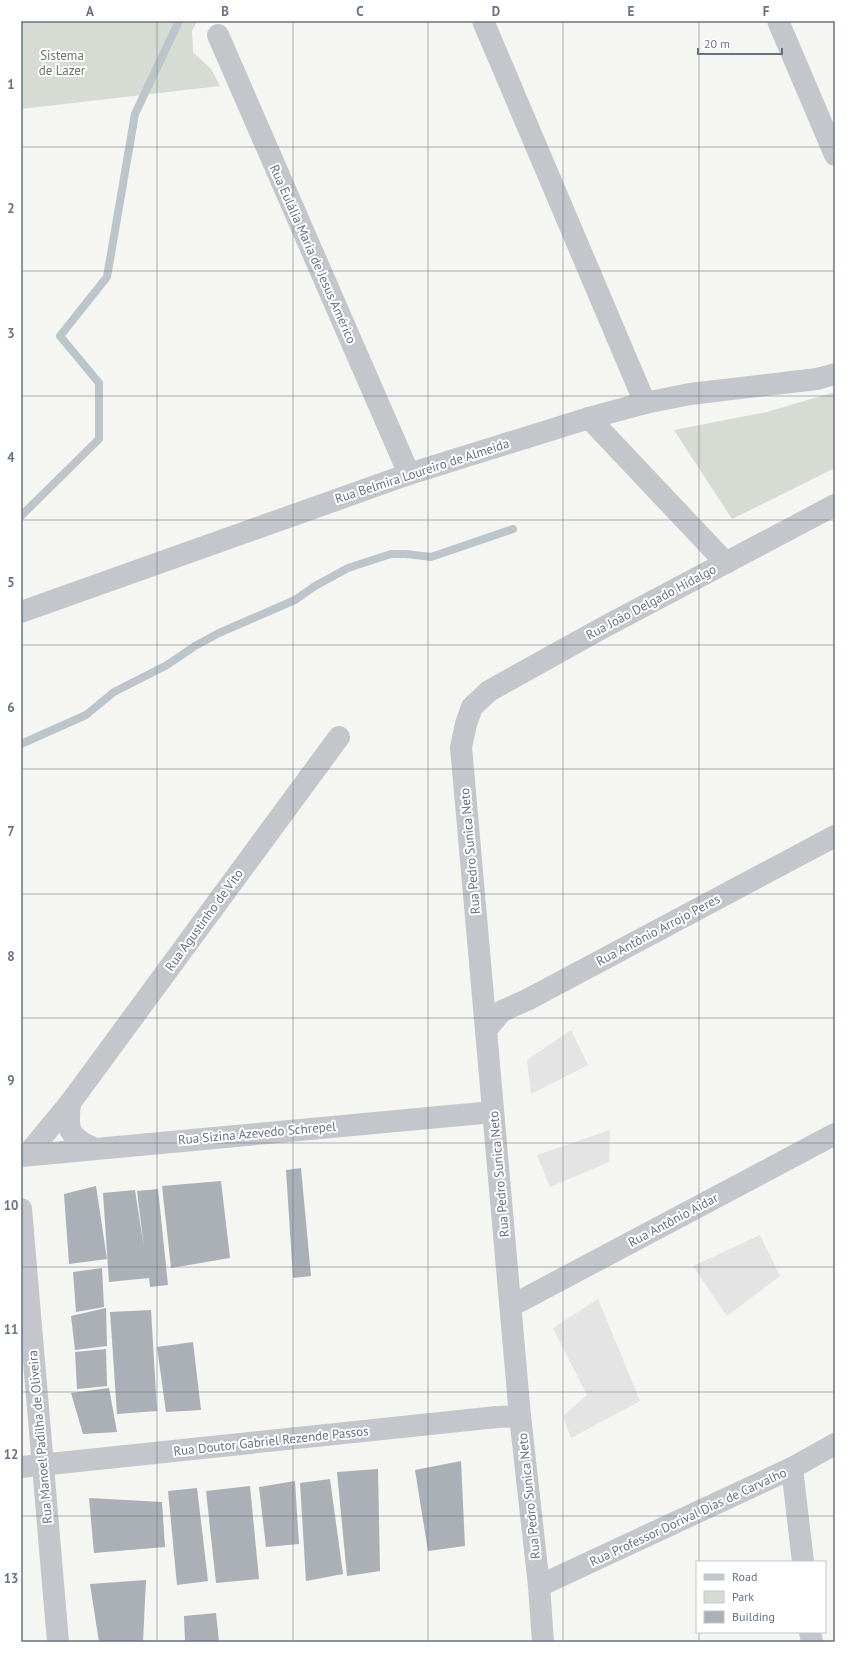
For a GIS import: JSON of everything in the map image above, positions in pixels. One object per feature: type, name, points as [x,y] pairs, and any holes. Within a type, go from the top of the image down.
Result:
[{"type":"street","points":[[483,21],[644,403]]},
{"type":"street","points":[[778,21],[835,155]]},
{"type":"street","name":"Rua Eulália Maria de Jesus Américo","points":[[218,35],[409,474]]},
{"type":"street","name":"Rua Belmira Loureiro de Almeida","points":[[21,612],[409,474],[589,418],[644,403],[690,394],[817,379],[835,374]]},
{"type":"street","points":[[589,418],[726,563]]},
{"type":"street","name":"Rua João Delgado Hidalgo","points":[[472,707],[489,691],[606,626],[835,505]]},
{"type":"street","name":"Rua Pedro Sunica Neto","points":[[472,707],[461,746],[520,1416],[544,1642]]},
{"type":"street","name":"Rua Agustinho de Vito","points":[[24,1156],[70,1103],[338,738]]},
{"type":"street","name":"Rua Antônio Arrojo Peres","points":[[486,1030],[502,1011],[527,1000],[835,836]]},
{"type":"street","points":[[70,1103],[69,1128],[77,1141],[93,1148]]},
{"type":"street","name":"Rua Sizina Azevedo Schrepel","points":[[24,1156],[93,1148],[493,1112]]},
{"type":"street","name":"Rua Antônio Aidar","points":[[511,1306],[835,1134]]},
{"type":"street","name":"Rua Manoel Padilha de Oliveira","points":[[21,1209],[58,1642]]},
{"type":"street","name":"Rua Doutor Gabriel Rezende Passos","points":[[21,1467],[520,1416]]},
{"type":"street","name":"Rua Professor Dorival Dias de Carvalho","points":[[539,1586],[792,1468],[835,1444]]},
{"type":"street","points":[[792,1468],[803,1561]]},
{"type":"shaded area","points":[[571,1030],[588,1065],[531,1094],[527,1060]]},
{"type":"shaded area","points":[[610,1130],[609,1162],[550,1187],[537,1155]]},
{"type":"shaded area","points":[[760,1235],[780,1276],[727,1316],[693,1266]]},
{"type":"shaded area","points":[[598,1299],[640,1401],[571,1438],[563,1416],[587,1395],[553,1328]]},
{"type":"green space","name":"Sistema de Lazer","points":[[21,21],[197,21],[192,31],[193,52],[211,69],[220,86],[21,109]]},
{"type":"green space","points":[[835,392],[835,468],[732,519],[674,430],[767,412]]},
{"type":"building","points":[[301,1168],[311,1276],[293,1278],[286,1170]]},
{"type":"building","points":[[221,1181],[230,1258],[171,1268],[162,1186]]},
{"type":"building","points":[[96,1186],[107,1259],[69,1264],[64,1194]]},
{"type":"building","points":[[158,1189],[168,1285],[150,1287],[149,1278],[109,1282],[103,1193],[135,1190],[144,1248],[137,1191]]},
{"type":"building","points":[[102,1268],[104,1307],[76,1312],[73,1272]]},
{"type":"building","points":[[106,1308],[107,1346],[75,1350],[71,1316]]},
{"type":"building","points":[[151,1310],[157,1411],[117,1414],[110,1312]]},
{"type":"building","points":[[193,1342],[201,1410],[166,1412],[157,1347]]},
{"type":"building","points":[[106,1349],[107,1386],[77,1389],[75,1352]]},
{"type":"building","points":[[109,1388],[117,1432],[83,1434],[71,1393]]},
{"type":"building","points":[[461,1461],[465,1546],[428,1551],[415,1470]]},
{"type":"building","points":[[378,1469],[380,1571],[347,1576],[337,1472]]},
{"type":"building","points":[[330,1479],[343,1574],[306,1581],[300,1483]]},
{"type":"building","points":[[295,1481],[299,1544],[266,1547],[259,1487]]},
{"type":"building","points":[[250,1486],[259,1579],[216,1583],[206,1491]]},
{"type":"building","points":[[197,1488],[208,1581],[177,1585],[168,1491]]},
{"type":"building","points":[[89,1498],[162,1502],[165,1547],[94,1553]]},
{"type":"building","points":[[146,1580],[143,1642],[99,1642],[90,1584]]},
{"type":"building","points":[[216,1613],[219,1642],[185,1642],[184,1616]]},
{"type":"waterway","points":[[21,516],[99,439],[99,383],[60,336],[107,277],[135,114],[179,21]]},
{"type":"waterway","points":[[21,744],[86,715],[114,692],[167,665],[195,646],[219,633],[295,600],[315,586],[348,568],[391,554],[431,557],[513,529]]}]
